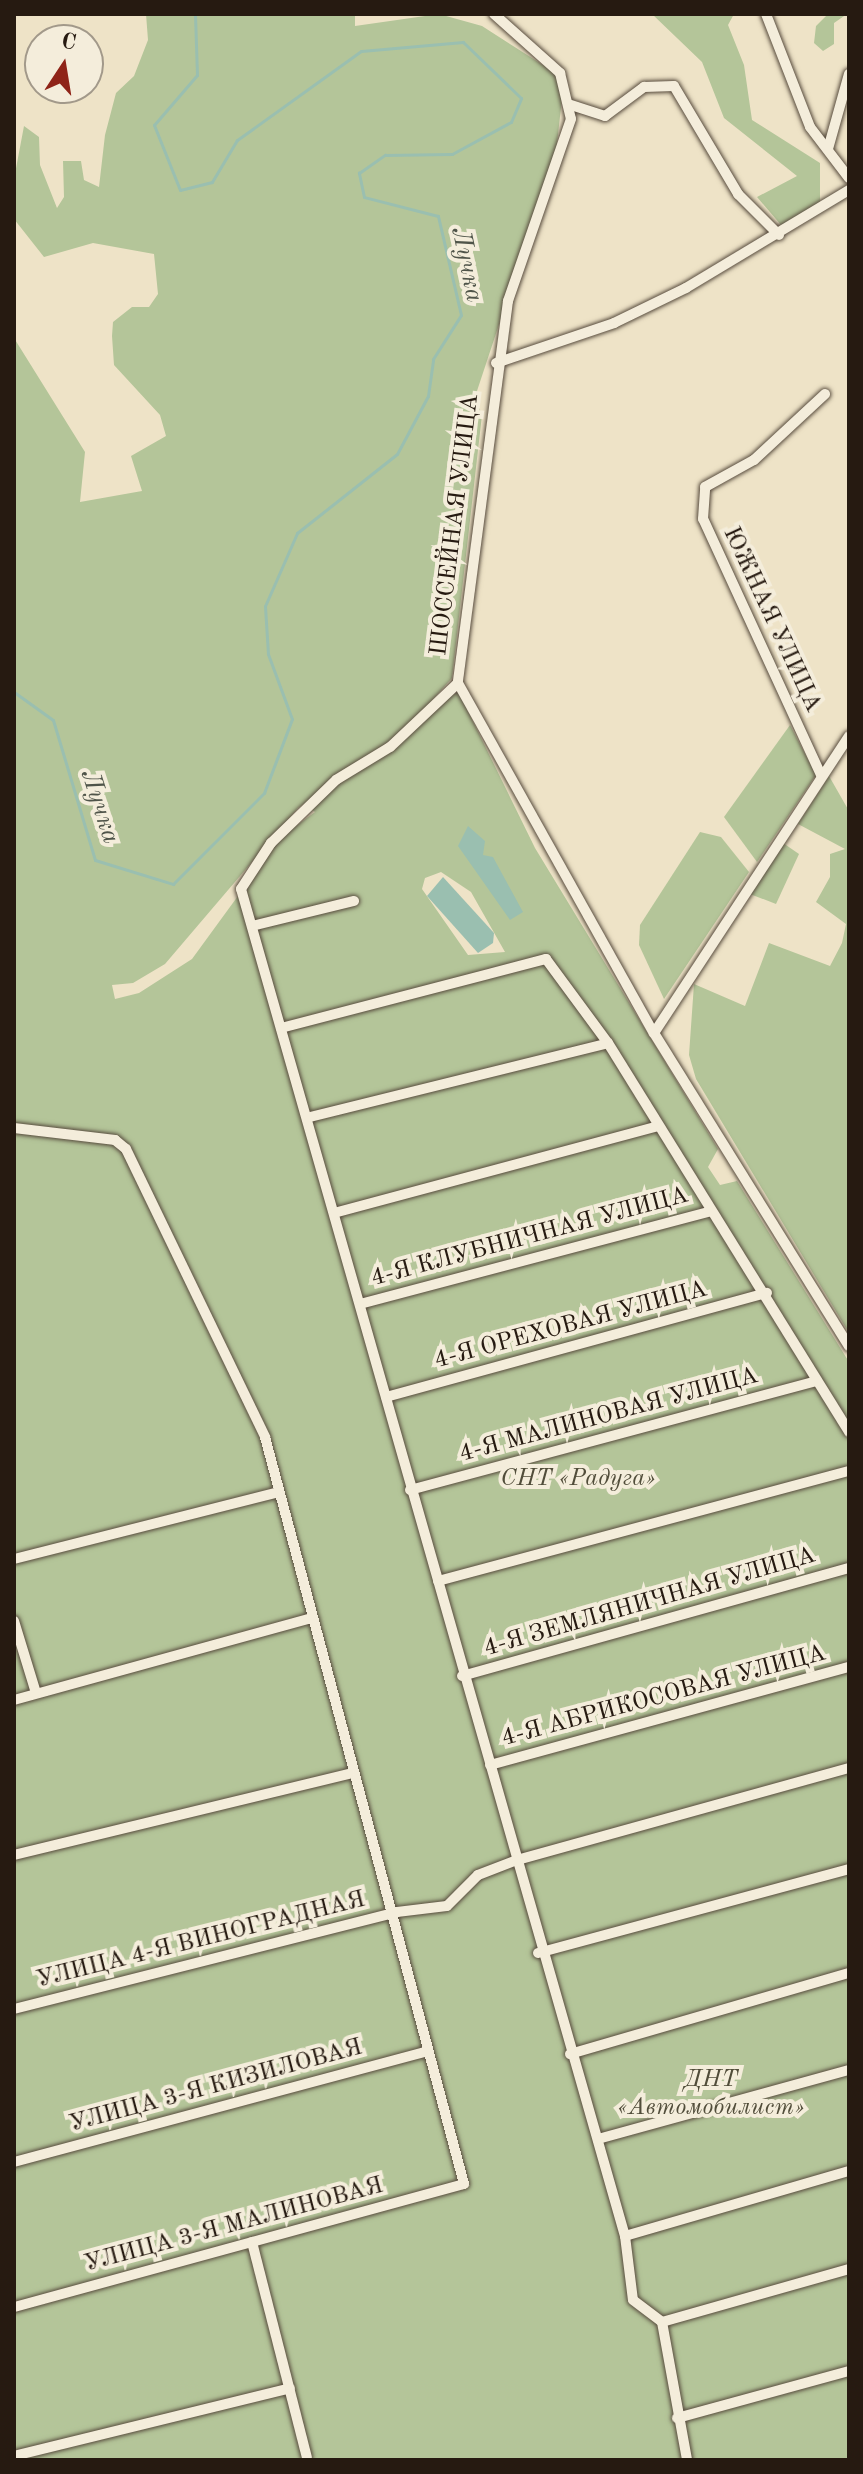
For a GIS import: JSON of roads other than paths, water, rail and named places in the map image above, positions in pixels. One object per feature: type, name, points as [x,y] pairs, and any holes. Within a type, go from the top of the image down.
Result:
[{"type":"street","name":"ШОССЕЙНАЯ УЛИЦА","points":[[494,14],[560,73],[571,119],[508,301],[496,363],[458,683],[654,1033],[849,1346]]},
{"type":"street","points":[[766,14],[810,127],[849,178]]},
{"type":"street","points":[[828,149],[849,74]]},
{"type":"street","points":[[568,104],[605,116],[644,87],[674,86],[738,194],[779,235]]},
{"type":"street","points":[[496,363],[614,323],[779,235],[849,190]]},
{"type":"street","name":"ЮЖНАЯ УЛИЦА","points":[[821,775],[703,519],[705,487],[754,460],[825,394]]},
{"type":"street","points":[[458,683],[390,747],[336,780],[271,843],[241,889],[256,925],[281,1028],[310,1117],[410,1490],[517,1860],[538,1953],[598,2139],[625,2236],[633,2300],[662,2322],[687,2460]]},
{"type":"street","points":[[654,1033],[849,736]]},
{"type":"street","points":[[256,925],[354,901]]},
{"type":"street","points":[[281,1028],[546,959],[608,1043],[711,1211],[767,1293],[849,1432]]},
{"type":"street","points":[[310,1117],[608,1043]]},
{"type":"street","points":[[334,1213],[659,1126]]},
{"type":"street","points":[[14,1128],[115,1140],[126,1149],[265,1437],[349,1774],[397,1912],[427,2051]]},
{"type":"street","name":"4-Я КЛУБНИЧНАЯ УЛИЦА","points":[[360,1304],[711,1211]]},
{"type":"street","name":"4-Я ОРЕХОВАЯ УЛИЦА","points":[[386,1397],[767,1293]]},
{"type":"street","name":"4-Я МАЛИНОВАЯ УЛИЦА","points":[[410,1490],[817,1381]]},
{"type":"street","points":[[438,1581],[849,1471]]},
{"type":"street","points":[[14,1559],[278,1492]]},
{"type":"street","name":"4-Я ЗЕМЛЯНИЧНАЯ УЛИЦА","points":[[462,1676],[849,1568]]},
{"type":"street","points":[[14,1700],[309,1619]]},
{"type":"street","points":[[14,1621],[36,1693]]},
{"type":"street","name":"4-Я АБРИКОСОВАЯ УЛИЦА","points":[[490,1765],[849,1667]]},
{"type":"street","name":"УЛИЦА 4-Я ВИНОГРАДНАЯ","points":[[14,2009],[397,1912],[447,1906],[478,1875],[517,1860],[849,1768]]},
{"type":"street","points":[[14,1855],[349,1774]]},
{"type":"street","points":[[538,1953],[849,1869]]},
{"type":"street","points":[[570,2054],[849,1973]]},
{"type":"street","name":"УЛИЦА 3-Я КИЗИЛОВАЯ","points":[[14,2162],[427,2051]]},
{"type":"street","name":"УЛИЦА 3-Я МАЛИНОВАЯ","points":[[14,2307],[464,2184],[427,2051]]},
{"type":"street","points":[[598,2139],[849,2070]]},
{"type":"street","points":[[625,2236],[849,2171]]},
{"type":"street","points":[[252,2242],[307,2457]]},
{"type":"street","points":[[662,2322],[849,2269]]},
{"type":"street","points":[[677,2418],[849,2371]]},
{"type":"street","points":[[14,2456],[290,2388]]},
{"type":"waterway","name":"Лучка","points":[[14,692],[53,720],[95,860],[173,884],[264,793],[292,719],[268,654],[265,606],[297,533],[397,454],[428,396],[433,359],[461,315],[438,216],[364,197],[359,173],[385,155],[452,154],[511,122],[521,98],[463,42],[361,51],[237,140],[212,182],[180,190],[154,125],[197,75],[195,14]]},
{"type":"park label","name":"СНТ «Радуга»","points":[[578,1480]]},
{"type":"park label","name":"ДНТ «Автомобилист»","points":[[711,2095]]}]
